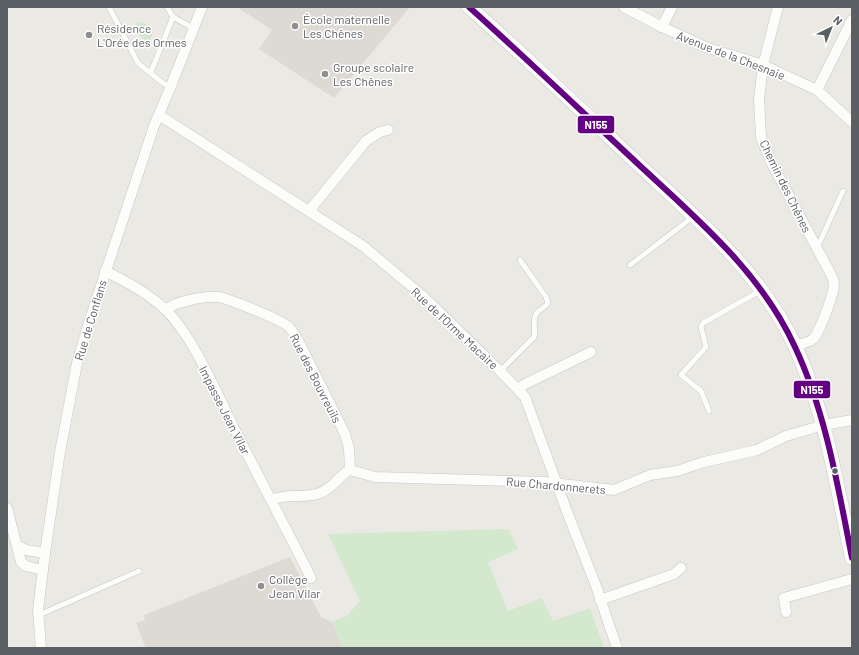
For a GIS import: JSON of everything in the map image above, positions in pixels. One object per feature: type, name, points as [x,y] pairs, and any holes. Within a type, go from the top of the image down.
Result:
[{"type":"main road","points":[[469,7],[726,246],[761,290],[795,345],[812,386],[829,443],[852,558]]},
{"type":"street","name":"Rue de Conflans","points":[[41,648],[39,615],[45,552],[60,452],[77,363],[105,271],[154,126],[202,7]]},
{"type":"street","name":"Avenue de la Chesnaie","points":[[624,7],[662,27],[708,48],[763,65],[817,90],[852,122]]},
{"type":"street","points":[[662,27],[672,7]]},
{"type":"street","name":"Chemin des Chênes","points":[[778,7],[763,65],[759,99],[761,137],[772,164],[833,279],[834,290],[817,334],[809,341],[795,345]]},
{"type":"street","points":[[817,90],[852,20]]},
{"type":"street","name":"Rue de l'Orme Macaire","points":[[159,115],[363,246],[424,297],[500,370],[525,397],[617,648]]},
{"type":"street","points":[[309,211],[366,141],[380,132],[388,130]]},
{"type":"street","name":"Impasse Jean Vilar","points":[[105,271],[130,283],[166,310],[181,328],[196,353],[311,578]]},
{"type":"street","name":"Rue des Bouvreuils","points":[[166,310],[175,304],[219,297],[252,308],[288,326],[298,340],[345,434],[350,448],[350,470]]},
{"type":"street","points":[[518,389],[525,384],[591,352]]},
{"type":"street","name":"Rue Chardonnerets","points":[[350,470],[375,477],[545,482],[614,490],[650,475],[677,472],[704,462],[757,450],[786,436],[824,425],[852,420]]},
{"type":"street","points":[[271,500],[285,496],[307,496],[323,492],[333,486],[350,470]]},
{"type":"street","points":[[7,508],[20,560],[23,564],[32,568],[43,570]]},
{"type":"street","points":[[17,545],[26,550],[45,552]]},
{"type":"street","points":[[600,600],[674,574],[681,568]]},
{"type":"street","points":[[786,612],[784,598],[852,579]]},
{"type":"lane","points":[[109,7],[138,63],[164,84],[171,86]]},
{"type":"lane","points":[[167,7],[173,17],[193,28]]},
{"type":"lane","points":[[151,72],[173,17]]},
{"type":"lane","points":[[817,248],[843,191]]},
{"type":"lane","points":[[630,265],[694,216]]},
{"type":"lane","points":[[500,370],[534,337],[533,322],[537,313],[548,303],[546,297],[520,260]]},
{"type":"lane","points":[[709,411],[700,391],[681,375],[706,347],[701,327],[702,323],[761,290]]},
{"type":"lane","points":[[39,615],[139,571]]},
{"type":"shaded area","name":"Groupe scolaire Les Chênes","points":[[237,7],[410,7],[334,98],[259,49],[272,30]]},
{"type":"shaded area","name":"Collège Jean Vilar","points":[[290,557],[321,617],[332,622],[343,648],[146,648],[136,623],[145,620],[144,615]]},
{"type":"green space","points":[[139,22],[148,25],[152,34],[149,41],[145,41],[134,29],[136,23]]},
{"type":"green space","points":[[508,529],[518,549],[488,562],[508,611],[542,598],[553,621],[590,608],[604,648],[343,648],[332,622],[348,615],[360,601],[328,534]]},
{"type":"transit line","name":"N155","points":[[469,7],[682,204],[746,270],[764,294],[781,320],[795,347],[815,398],[830,451],[852,558]]},
{"type":"place","name":"École maternelle Les Chênes","points":[[295,26]]},
{"type":"place","name":"Résidence L'Orée des Ormes","points":[[89,35]]},
{"type":"place","name":"Groupe scolaire Les Chênes","points":[[325,74]]},
{"type":"place","name":"Collège Jean Vilar","points":[[261,586]]}]
